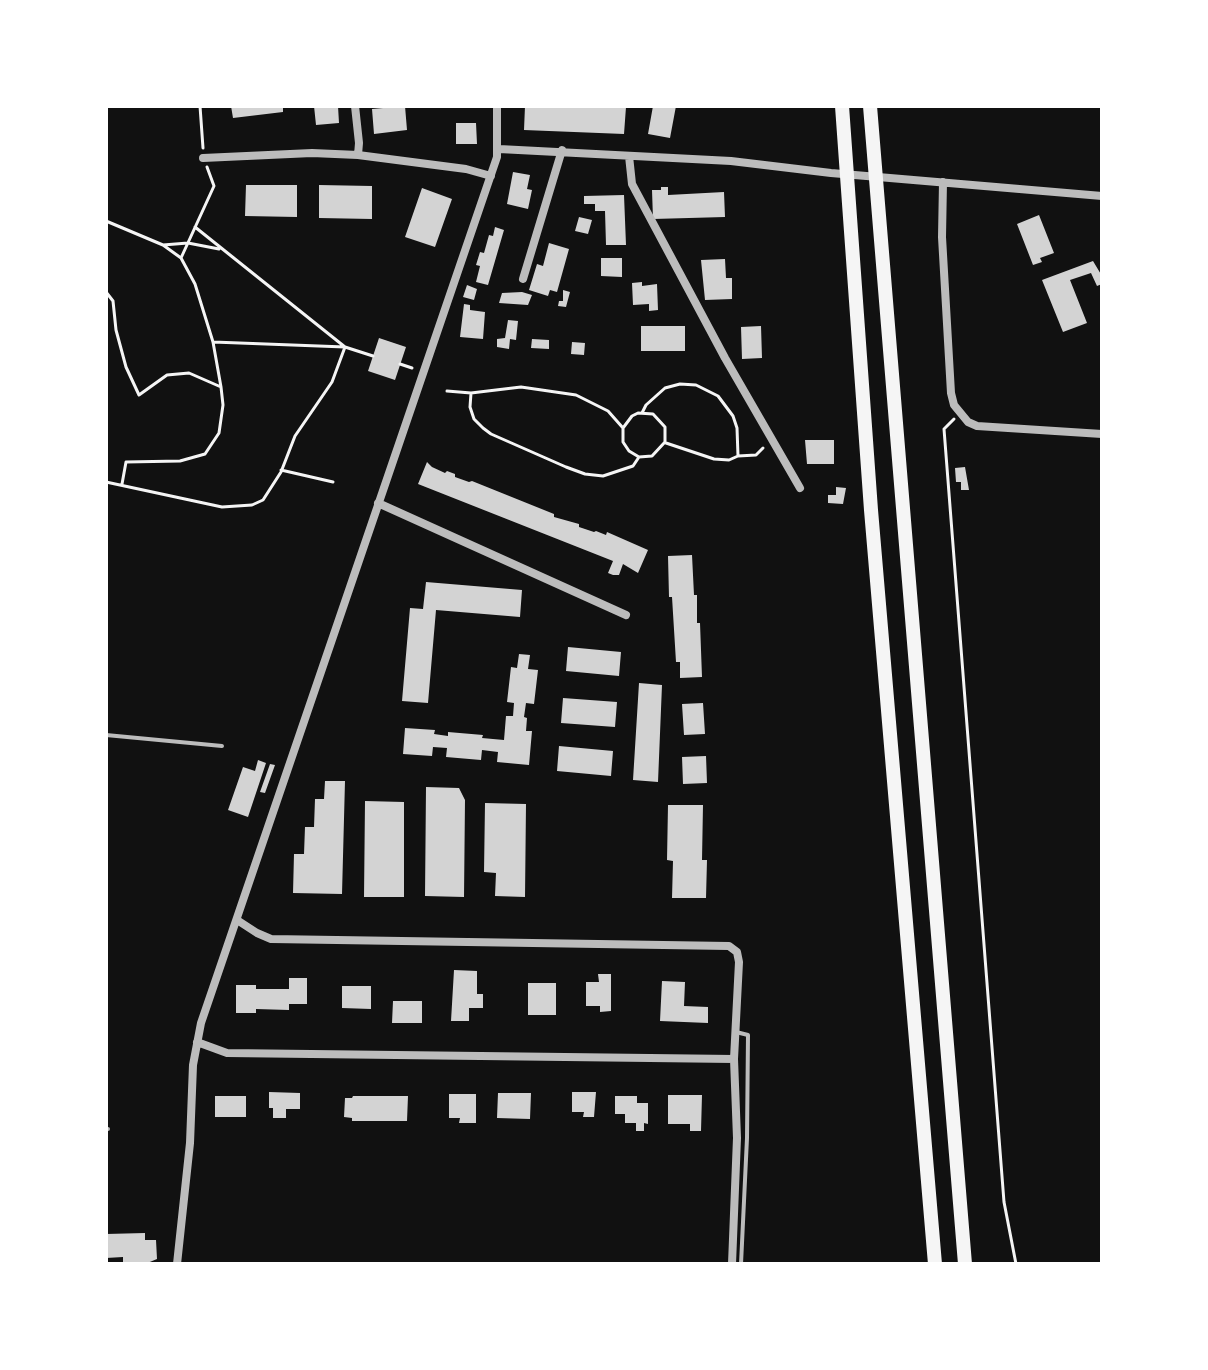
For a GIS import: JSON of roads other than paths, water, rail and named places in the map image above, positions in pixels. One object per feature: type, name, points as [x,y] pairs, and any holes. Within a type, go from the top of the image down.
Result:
[{"type":"highway","points":[[842,106],[872,526],[935,1264]]},
{"type":"highway","points":[[870,106],[965,1264]]},
{"type":"street","points":[[355,106],[358,155]]},
{"type":"street","points":[[177,1264],[197,1042],[209,999],[491,176],[499,149],[497,106]]},
{"type":"street","points":[[499,149],[731,161],[831,173],[1102,196]]},
{"type":"street","points":[[523,279],[562,150]]},
{"type":"street","points":[[203,158],[312,153],[358,155],[466,169],[491,176]]},
{"type":"street","points":[[629,156],[632,184],[725,358],[800,488]]},
{"type":"street","points":[[943,182],[942,237],[951,393],[960,414],[977,426],[1102,434]]},
{"type":"street","points":[[378,503],[626,615]]},
{"type":"street","points":[[237,920],[271,939],[729,946],[737,952],[739,962],[734,1059],[737,1138],[732,1264]]},
{"type":"street","points":[[197,1042],[227,1053],[734,1059]]},
{"type":"lane","points":[[106,735],[222,746]]},
{"type":"lane","points":[[736,1032],[748,1035],[741,1264]]}]
